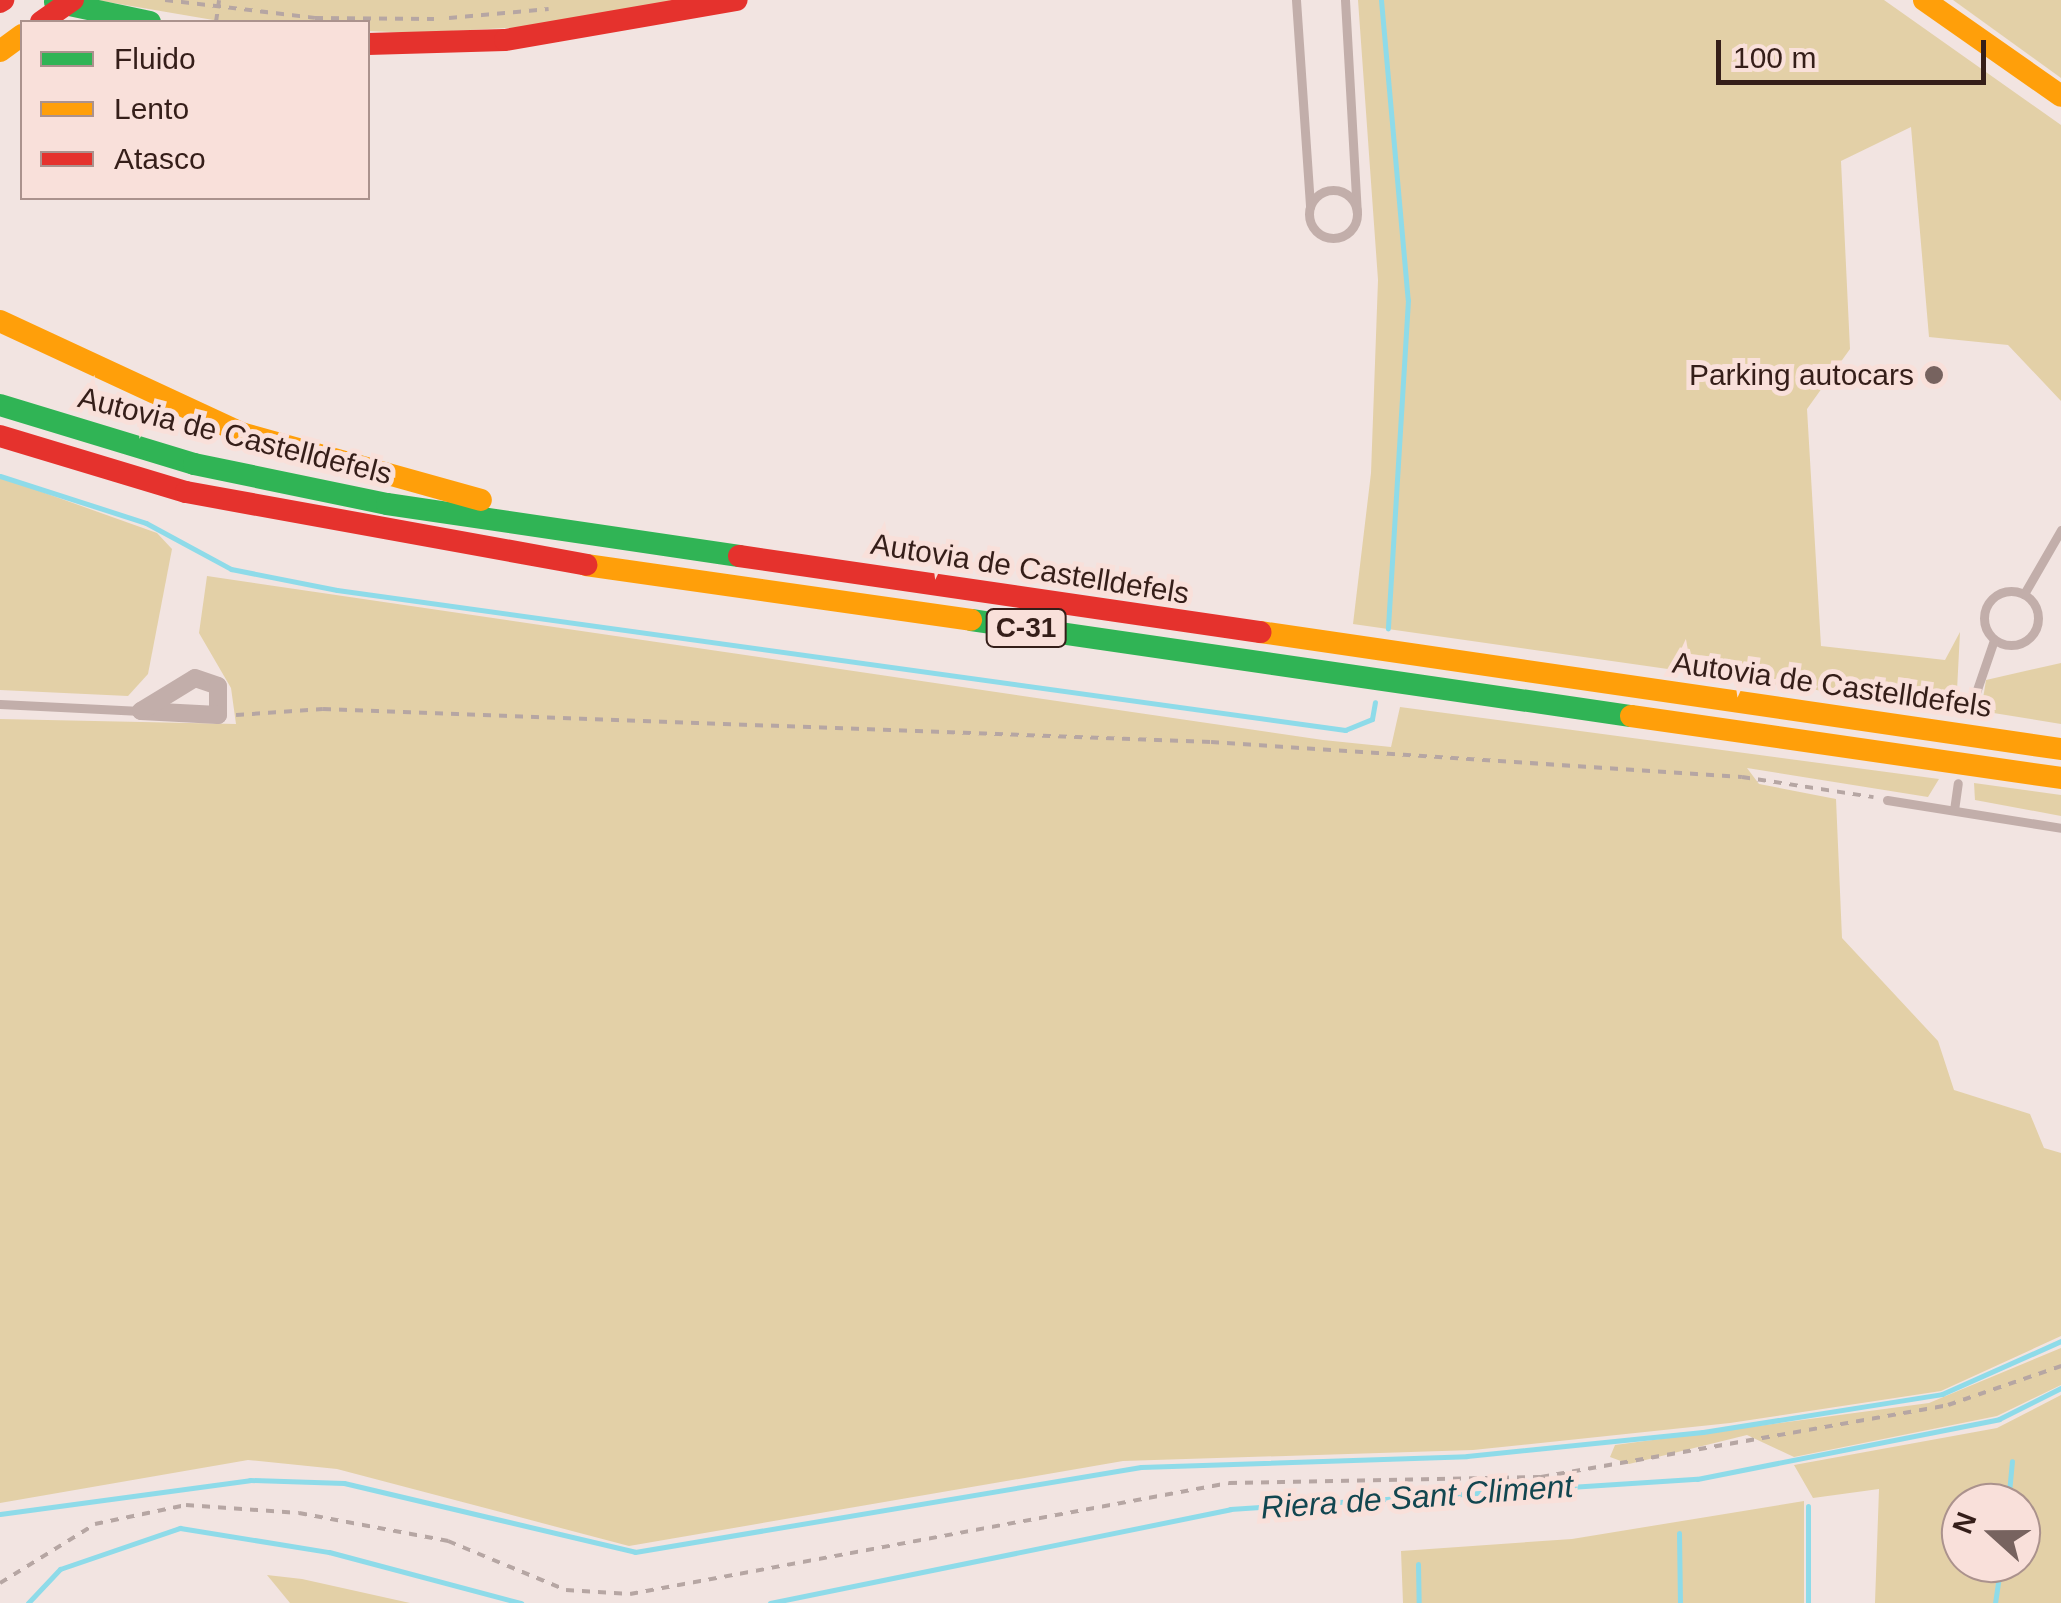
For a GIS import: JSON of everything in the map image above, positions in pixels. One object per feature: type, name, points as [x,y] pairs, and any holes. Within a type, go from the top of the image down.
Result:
[{"type":"main road","points":[[45,0],[140,20]]},
{"type":"main road","points":[[44,20],[73,0]]},
{"type":"main road","points":[[370,44],[523,38],[737,0]]},
{"type":"main road","points":[[1924,0],[2061,96]]},
{"type":"main road","points":[[0,321],[241,433],[627,538]]},
{"type":"main road","name":"Autovia de Castelldefels","points":[[0,405],[288,485],[2061,749]]},
{"type":"main road","name":"Autovia de Castelldefels","points":[[0,436],[186,492],[498,552],[2061,778]]},
{"type":"street","points":[[207,678],[222,694],[218,715],[141,711],[207,678]]},
{"type":"lane","points":[[1296,0],[1312,226],[1330,238],[1350,230],[1357,212],[1345,0]]},
{"type":"lane","points":[[1310,206],[1336,190],[1357,212]]},
{"type":"lane","points":[[1969,713],[1994,640],[1983,620],[1988,602],[2024,594],[2061,530]]},
{"type":"lane","points":[[1994,640],[2020,644],[2036,629],[2036,606],[2024,594]]},
{"type":"lane","points":[[0,704],[141,711]]},
{"type":"lane","points":[[1954,810],[1958,783]]},
{"type":"lane","points":[[1887,800],[2061,828]]},
{"type":"path","points":[[165,0],[218,8],[443,19],[562,8]]},
{"type":"path","points":[[216,20],[220,0]]},
{"type":"path","points":[[218,715],[322,709],[1152,740],[1742,777],[1887,800]]},
{"type":"path","points":[[0,1583],[95,1524],[186,1505],[300,1513],[448,1541],[566,1590],[630,1594],[1229,1483],[1541,1476],[1948,1405],[2061,1366]]},
{"type":"shaded area","points":[[96,0],[697,0],[544,26],[415,33],[370,31],[370,20],[213,20]]},
{"type":"shaded area","points":[[1358,0],[1884,0],[2061,125],[2061,401],[2008,345],[1929,337],[1911,127],[1841,161],[1850,349],[1807,409],[1821,646],[1945,660],[1960,632],[1956,710],[1353,624],[1371,473],[1378,280]]},
{"type":"shaded area","points":[[1953,0],[2061,0],[2061,78]]},
{"type":"shaded area","points":[[0,477],[157,533],[172,549],[148,674],[128,696],[0,690]]},
{"type":"shaded area","points":[[207,576],[1323,740],[1391,747],[1400,707],[1939,779],[1928,797],[1747,768],[1759,784],[1836,799],[1842,938],[1938,1041],[1954,1090],[2030,1114],[2044,1148],[2061,1153],[2061,1336],[1941,1391],[1730,1423],[1473,1450],[1123,1461],[629,1546],[337,1469],[248,1460],[0,1503],[0,719],[236,724],[231,688],[199,633]]},
{"type":"shaded area","points":[[2061,663],[2061,724],[1981,711],[1986,680]]},
{"type":"shaded area","points":[[1974,783],[2061,795],[2061,816],[1975,800]]},
{"type":"shaded area","points":[[2061,1348],[2061,1385],[1997,1416],[1794,1457],[1747,1435],[1629,1464],[1610,1457],[1615,1445],[1929,1403]]},
{"type":"shaded area","points":[[2061,1395],[2061,1603],[1875,1603],[1879,1489],[1813,1498],[1794,1465],[1997,1428]]},
{"type":"shaded area","points":[[1804,1501],[1804,1603],[1403,1603],[1401,1551],[1572,1539]]},
{"type":"shaded area","points":[[267,1575],[302,1579],[410,1603],[290,1603]]},
{"type":"waterway","points":[[1381,0],[1408,300],[1388,628]]},
{"type":"waterway","points":[[0,476],[146,523],[231,569],[337,590],[1345,730],[1372,719],[1375,702]]},
{"type":"waterway","points":[[0,1514],[250,1480],[344,1483],[635,1552],[1141,1467],[1467,1456],[1703,1432],[1942,1394],[2061,1341]]},
{"type":"waterway","name":"Riera de Sant Climent","points":[[770,1603],[1230,1509],[1697,1479],[1999,1419],[2061,1388]]},
{"type":"waterway","points":[[2010,1483],[2012,1461]]},
{"type":"waterway","points":[[1808,1506],[1808,1603]]},
{"type":"waterway","name":"Riera de Sant Climent","points":[[28,1603],[60,1569],[180,1528],[329,1552],[521,1603]]},
{"type":"waterway","points":[[1679,1533],[1680,1603]]},
{"type":"waterway","points":[[1418,1564],[1419,1603]]},
{"type":"waterway","points":[[1995,1603],[1998,1583]]},
{"type":"traffic: fast","points":[[55,2],[140,20]]},
{"type":"traffic: fast","points":[[0,405],[194,464],[387,504],[739,556]]},
{"type":"traffic: fast","points":[[971,620],[1631,716]]},
{"type":"traffic: slow","points":[[1924,0],[2061,96]]},
{"type":"traffic: slow","points":[[0,51],[20,36]]},
{"type":"traffic: slow","points":[[0,321],[241,433],[481,500]]},
{"type":"traffic: slow","points":[[586,565],[971,620]]},
{"type":"traffic: slow","points":[[1260,632],[2061,749]]},
{"type":"traffic: slow","points":[[1631,716],[2061,778]]},
{"type":"traffic: jam","points":[[44,20],[73,0]]},
{"type":"traffic: jam","points":[[370,44],[505,40],[737,0]]},
{"type":"traffic: jam","points":[[0,436],[186,492],[586,565]]},
{"type":"traffic: jam","points":[[739,556],[1260,632]]},
{"type":"place","name":"Parking autocars","points":[[1934,375]]}]
